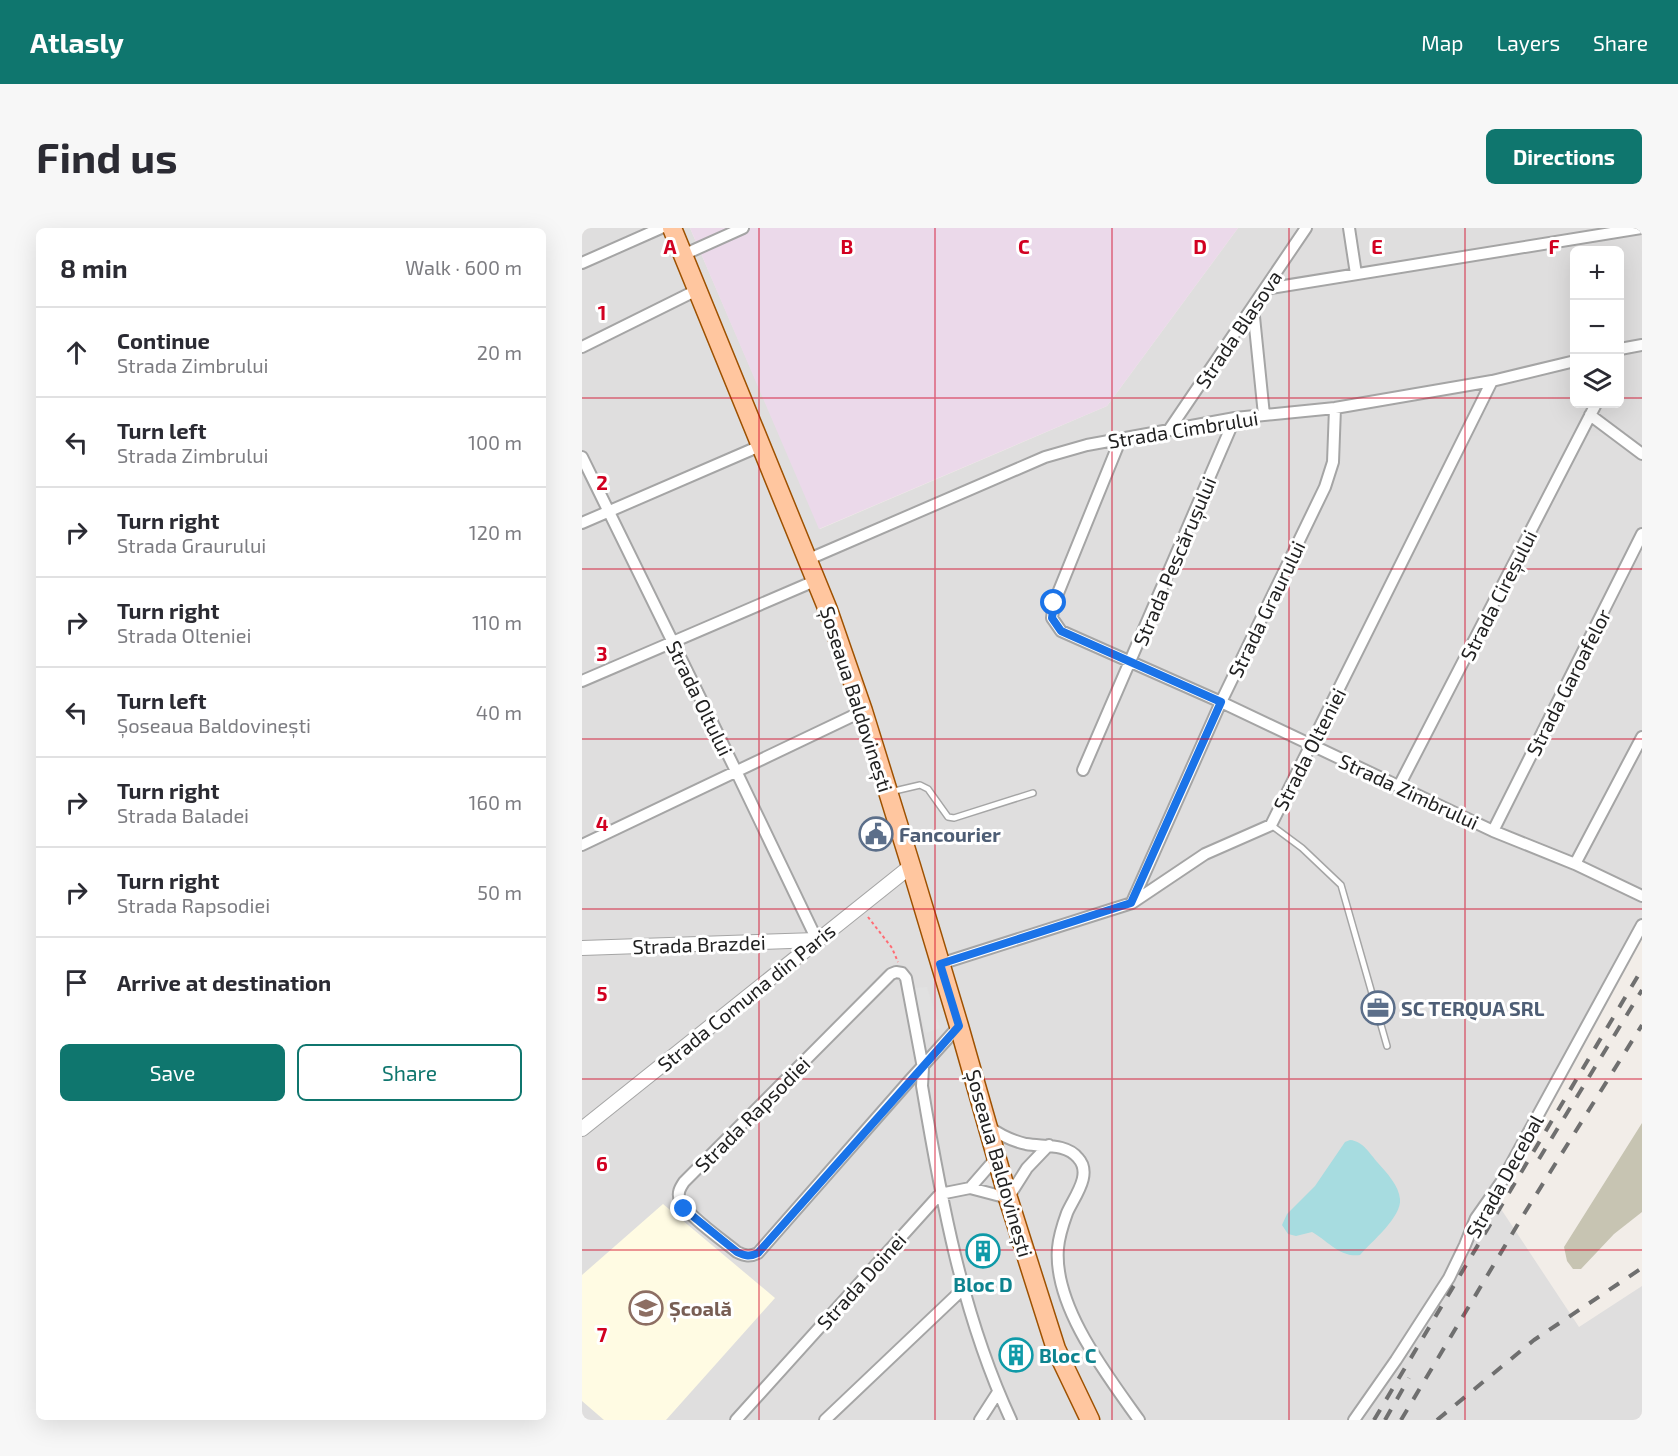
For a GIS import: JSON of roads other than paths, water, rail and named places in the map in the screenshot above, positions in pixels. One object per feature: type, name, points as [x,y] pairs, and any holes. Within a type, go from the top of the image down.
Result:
[{"type":"main road","name":"Șoseaua Baldovinești","points":[[672,228],[760,446],[809,559],[863,711],[959,1026],[1008,1198],[1056,1349],[1089,1420]]},
{"type":"street","points":[[582,263],[662,228]]},
{"type":"street","points":[[683,255],[743,228]]},
{"type":"street","name":"Strada Blasova","points":[[1169,430],[1306,228]]},
{"type":"street","points":[[1349,228],[1356,274]]},
{"type":"street","points":[[1265,289],[1642,228]]},
{"type":"street","points":[[582,347],[697,290]]},
{"type":"street","points":[[1253,307],[1264,415]]},
{"type":"street","points":[[1624,351],[1642,345]]},
{"type":"street","name":"Strada Cimbrului","points":[[809,559],[1045,457],[1087,445],[1235,418],[1335,408],[1492,381],[1570,361]]},
{"type":"street","name":"Strada Olteniei","points":[[940,964],[1131,903],[1205,854],[1271,825],[1492,381]]},
{"type":"street","name":"Strada Graurului","points":[[1131,903],[1221,702],[1326,487],[1333,462],[1335,408]]},
{"type":"street","name":"Strada Cireșului","points":[[1398,786],[1594,408]]},
{"type":"street","points":[[1590,415],[1642,454]]},
{"type":"street","name":"Strada Pescărușului","points":[[1083,770],[1235,418]]},
{"type":"street","name":"Strada Zimbrului","points":[[1121,438],[1054,603],[1052,618],[1061,631],[1221,702],[1493,831],[1575,864],[1642,896]]},
{"type":"street","points":[[582,523],[760,446]]},
{"type":"street","name":"Strada Oltului","points":[[582,457],[673,640],[816,940]]},
{"type":"street","name":"Strada Garoafelor","points":[[1493,831],[1642,534]]},
{"type":"street","points":[[582,681],[817,580]]},
{"type":"street","points":[[582,845],[863,711]]},
{"type":"street","points":[[1575,864],[1642,737]]},
{"type":"street","name":"Strada Comuna din Paris","points":[[582,1129],[911,866]]},
{"type":"street","name":"Strada Decebal","points":[[1354,1420],[1449,1278],[1476,1218],[1502,1181],[1642,925]]},
{"type":"street","name":"Strada Brazdei","points":[[582,948],[816,940]]},
{"type":"street","name":"Strada Rapsodiei","points":[[896,972],[902,973],[906,978],[923,1068],[758,1253],[744,1256],[737,1252],[684,1209],[680,1202],[680,1189],[684,1182],[891,974],[896,972]]},
{"type":"street","points":[[959,1026],[923,1068],[922,1086],[940,1194],[964,1288],[998,1392],[1011,1420]]},
{"type":"street","points":[[988,1126],[1013,1140],[1025,1144],[1048,1145],[1071,1152],[1079,1159],[1083,1167],[1080,1185],[1059,1238],[1062,1285],[1083,1337],[1101,1368],[1139,1420]]},
{"type":"street","points":[[940,1194],[970,1188],[1008,1198],[1027,1168],[1048,1145]]},
{"type":"street","points":[[970,1188],[997,1157]]},
{"type":"street","name":"Strada Doinei","points":[[736,1420],[940,1194]]},
{"type":"street","points":[[825,1420],[964,1288]]},
{"type":"street","points":[[980,1420],[998,1392]]},
{"type":"lane","points":[[888,792],[920,785],[928,789],[948,817],[954,818],[1033,793]]},
{"type":"lane","points":[[1271,825],[1302,848],[1341,885],[1387,1046]]},
{"type":"water","points":[[1350,1140],[1359,1143],[1369,1152],[1392,1180],[1400,1199],[1396,1214],[1391,1221],[1360,1255],[1346,1254],[1312,1232],[1296,1236],[1288,1234],[1282,1225],[1287,1214],[1315,1186],[1345,1142]]},
{"type":"railway","points":[[1374,1420],[1642,969]]},
{"type":"railway","points":[[1539,1159],[1642,990]]},
{"type":"railway","points":[[1401,1420],[1524,1214],[1642,1025]]},
{"type":"railway","points":[[1437,1420],[1534,1340],[1642,1268]]},
{"type":"railway","points":[[1385,1420],[1409,1378]]},
{"type":"place","name":"Fancourier","points":[[876,834]]},
{"type":"place","name":"SC TERQUA SRL","points":[[1378,1008]]},
{"type":"place","name":"Bloc D","points":[[983,1251]]},
{"type":"place","name":"Școală","points":[[646,1308]]},
{"type":"place","name":"Bloc C","points":[[1016,1355]]}]
